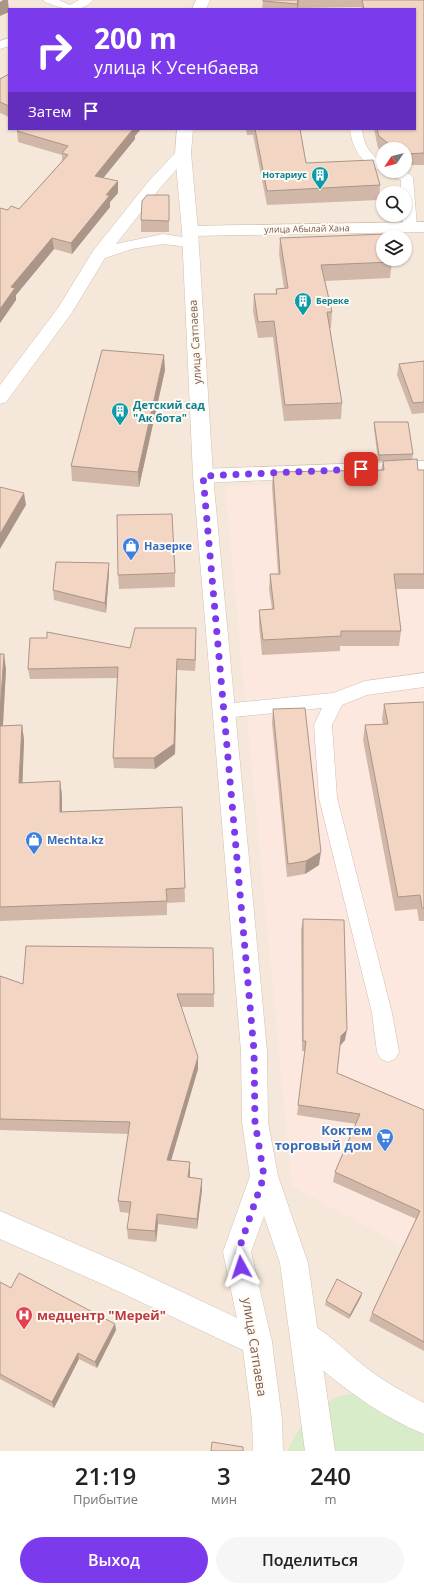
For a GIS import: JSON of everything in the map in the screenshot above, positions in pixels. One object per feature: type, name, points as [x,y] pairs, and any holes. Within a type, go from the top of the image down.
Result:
[{"type":"street","name":"улица Сатпаева","points":[[185,130],[184,153],[203,476],[254,1051],[255,1122],[264,1176],[294,1263],[320,1451]]},
{"type":"street","points":[[0,398],[65,310],[99,255],[154,185],[184,153]]},
{"type":"street","name":"улица Абылай Хана","points":[[99,255],[129,245],[190,236],[417,227]]},
{"type":"street","points":[[203,476],[424,467]]},
{"type":"street","name":"улица Сатпаева","points":[[264,1176],[238,1252],[257,1342],[267,1420],[268,1451]]},
{"type":"street","points":[[0,1225],[119,1277],[257,1342]]},
{"type":"street","points":[[305,1336],[354,1376],[392,1402],[424,1419]]},
{"type":"lane","points":[[49,0],[68,8]]},
{"type":"lane","points":[[72,8],[87,0]]},
{"type":"lane","points":[[356,130],[357,139],[368,159],[376,163]]},
{"type":"lane","points":[[407,178],[417,227]]},
{"type":"lane","points":[[224,711],[335,700],[365,688],[424,680]]},
{"type":"lane","points":[[335,700],[323,725],[328,798],[382,1013],[388,1052]]},
{"type":"shaded area","points":[[0,0],[424,0],[424,1451],[0,1451]]},
{"type":"shaded area","points":[[424,475],[424,1257],[292,1186],[225,487]]},
{"type":"green space","points":[[368,1391],[424,1406],[424,1451],[288,1451],[296,1435],[308,1419],[322,1406],[338,1397]]},
{"type":"building","points":[[263,0],[298,0],[297,4]]},
{"type":"building","points":[[362,0],[424,0],[424,153],[412,154],[412,142],[386,142],[379,136],[377,130],[416,130],[416,8],[364,8]]},
{"type":"building","points":[[8,75],[8,106],[0,102],[0,79]]},
{"type":"building","points":[[132,130],[95,176],[118,181],[106,195],[110,195],[71,243],[52,238],[11,287],[15,288],[0,309],[0,208],[8,210],[11,206],[19,209],[68,155],[62,153],[68,146],[17,131]]},
{"type":"building","points":[[255,130],[300,130],[306,163],[373,160],[376,178],[378,178],[380,185],[267,191]]},
{"type":"building","points":[[147,195],[169,195],[169,221],[141,220],[142,201]]},
{"type":"building","points":[[376,234],[376,263],[321,265],[332,312],[327,312],[342,403],[285,405],[274,321],[258,322],[254,294],[277,294],[276,289],[288,288],[280,238]]},
{"type":"building","name":"Детский сад \"Ак бота\"","points":[[102,350],[164,355],[138,472],[71,466]]},
{"type":"building","points":[[424,361],[424,402],[413,403],[399,364]]},
{"type":"building","points":[[374,422],[408,422],[413,454],[379,455]]},
{"type":"building","points":[[417,459],[418,470],[424,470],[424,574],[394,574],[401,631],[341,631],[341,636],[263,640],[259,610],[274,609],[270,574],[280,574],[273,472],[384,470],[383,461]]},
{"type":"building","points":[[0,487],[24,493],[0,534]]},
{"type":"building","points":[[172,514],[175,573],[118,575],[117,515]]},
{"type":"building","points":[[56,562],[109,563],[105,603],[53,590]]},
{"type":"building","points":[[135,628],[196,628],[195,660],[177,659],[174,744],[154,758],[113,758],[118,667],[28,669],[30,638],[47,638],[47,632],[130,648]]},
{"type":"building","points":[[0,654],[4,654],[0,712]]},
{"type":"building","points":[[424,702],[424,908],[422,908],[420,895],[398,897],[365,725],[388,724],[384,704]]},
{"type":"building","points":[[305,708],[321,852],[306,861],[288,864],[273,709]]},
{"type":"building","points":[[22,725],[19,783],[60,781],[60,812],[182,807],[185,888],[166,889],[167,901],[0,907],[0,726]]},
{"type":"building","points":[[303,919],[344,920],[347,1030],[341,1036],[337,1073],[424,1110],[424,1342],[372,1313],[420,1211],[335,1172],[360,1114],[298,1105],[306,1041],[303,1041]]},
{"type":"building","points":[[26,946],[213,948],[214,994],[177,994],[198,1057],[167,1160],[190,1162],[188,1177],[202,1179],[197,1219],[157,1214],[155,1231],[127,1229],[131,1202],[118,1201],[130,1122],[0,1119],[0,976],[23,984]]},
{"type":"building","points":[[19,1273],[115,1324],[95,1362],[78,1353],[52,1402],[0,1374],[0,1282],[11,1288]]},
{"type":"building","points":[[337,1279],[362,1293],[350,1315],[326,1301]]},
{"type":"building","points":[[212,1442],[243,1447],[243,1451],[211,1451]]},
{"type":"place","name":"Нотариус","points":[[320,190]]},
{"type":"place","name":"Береке","points":[[303,316]]},
{"type":"place","name":"Детский сад \"Ак бота\"","points":[[120,426]]},
{"type":"place","name":"Назерке","points":[[131,561]]},
{"type":"place","name":"Mechta.kz","points":[[34,855]]},
{"type":"place","name":"Коктем торговый дом","points":[[385,1152]]},
{"type":"place","name":"медцентр \"Мерей\"","points":[[24,1330]]},
{"type":"route","points":[[241,1267],[238,1252],[264,1176],[255,1122],[254,1051],[203,476],[361,469]]}]
